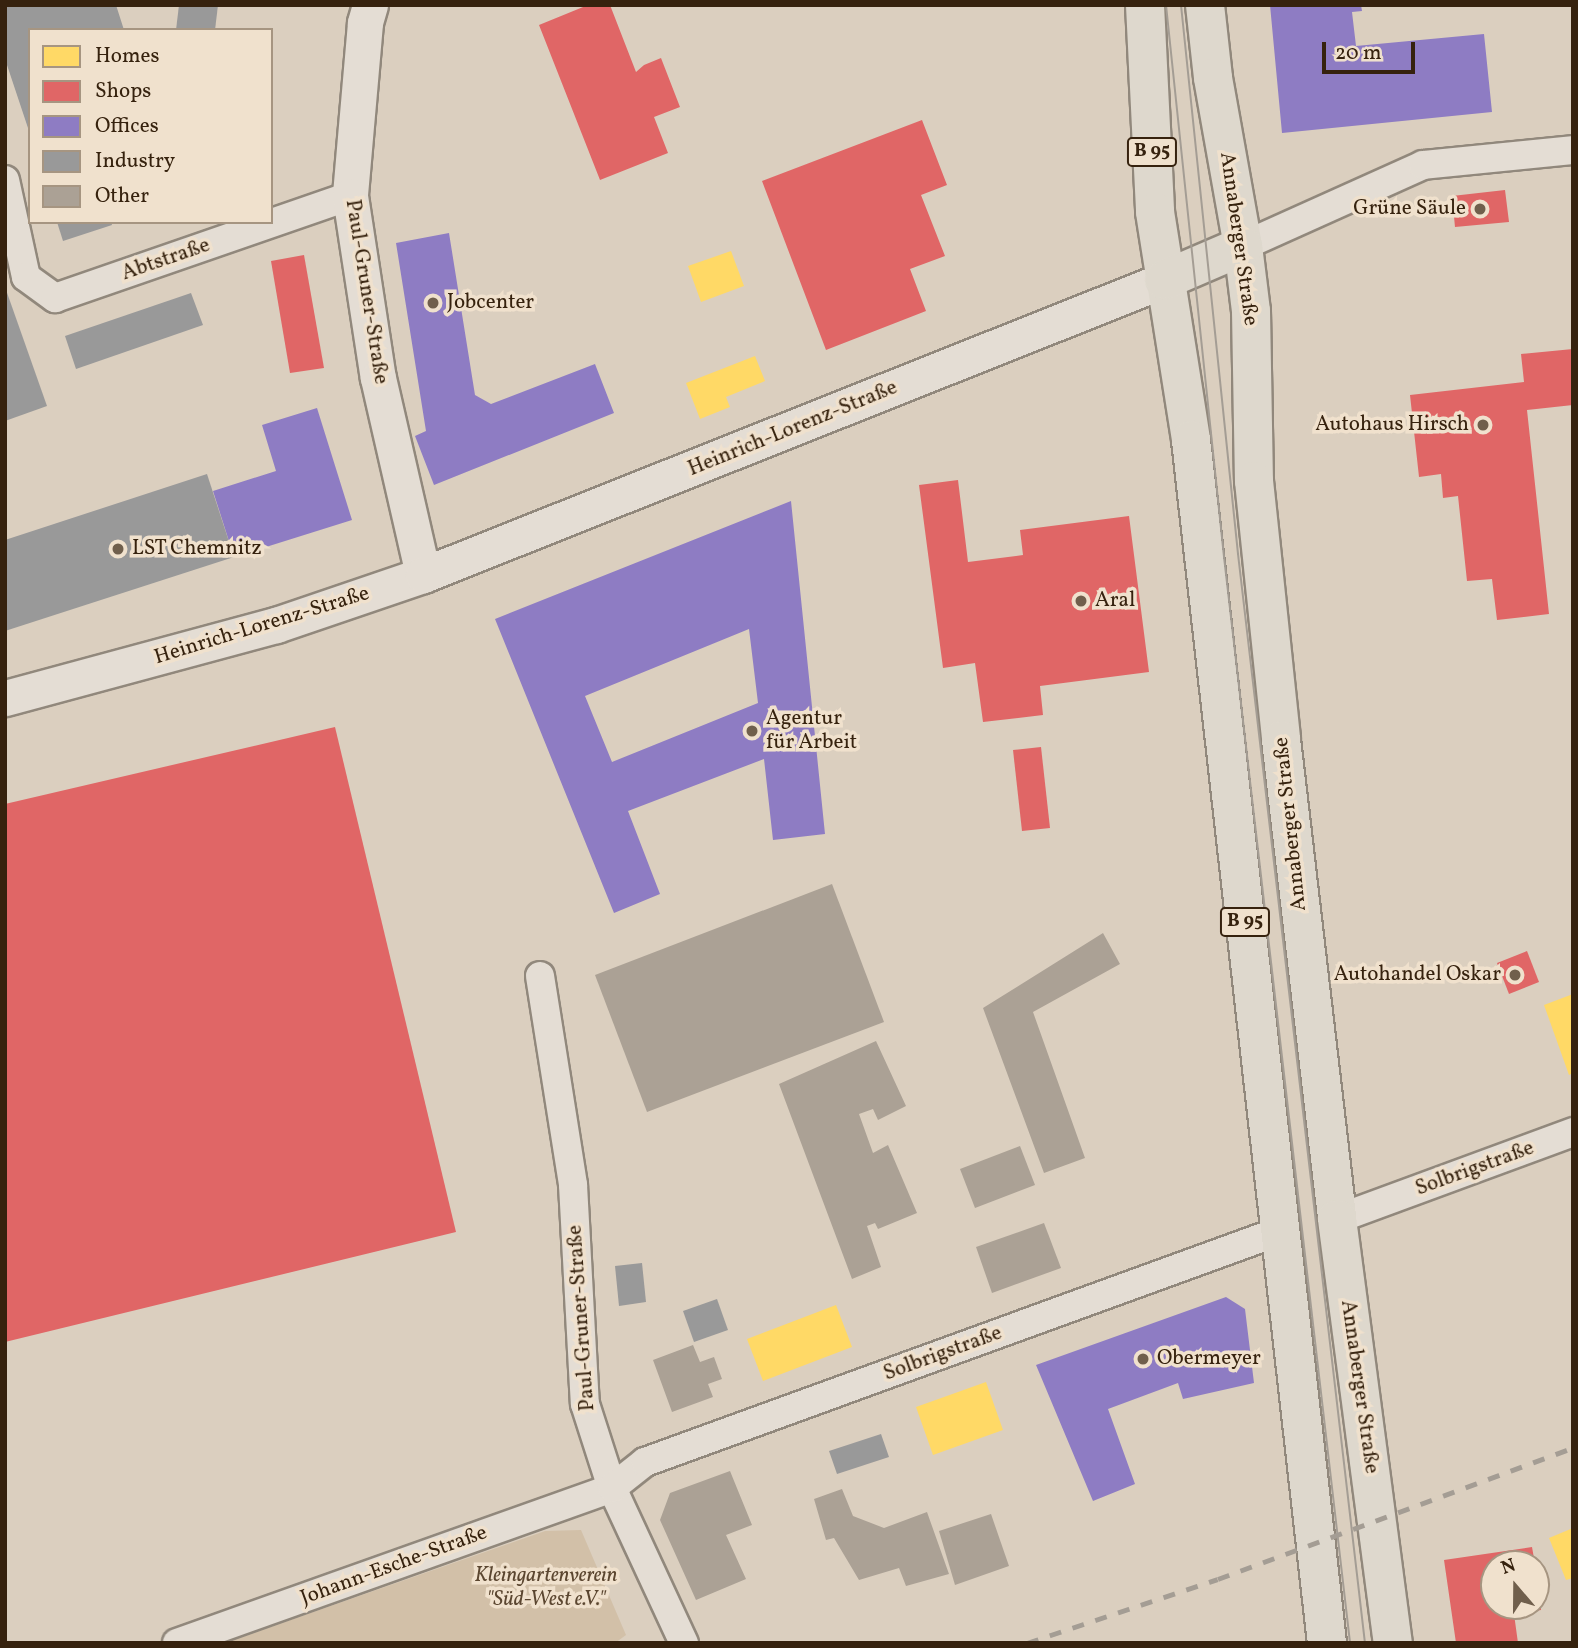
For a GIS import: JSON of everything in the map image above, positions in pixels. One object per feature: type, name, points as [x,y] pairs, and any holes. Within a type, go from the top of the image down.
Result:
[{"type":"main road","name":"B 95","points":[[1145,5],[1155,212],[1191,440],[1327,1643]]},
{"type":"main road","name":"Annaberger Straße","points":[[1205,5],[1213,78],[1243,246],[1251,312],[1255,481],[1288,809],[1337,1219],[1393,1643]]},
{"type":"main road","name":"Heinrich-Lorenz-Straße","points":[[1164,280],[1243,246]]},
{"type":"street","name":"Paul-Gruner-Straße","points":[[370,5],[365,23],[350,196],[378,378],[423,575]]},
{"type":"street","name":"Heinrich-Lorenz-Straße","points":[[1243,246],[1423,165],[1573,150]]},
{"type":"street","name":"Abtstraße","points":[[5,180],[26,277],[55,298],[269,224]]},
{"type":"street","name":"Abtstraße","points":[[273,223],[350,196]]},
{"type":"street","name":"Heinrich-Lorenz-Straße","points":[[5,698],[276,625],[423,575],[1164,280]]},
{"type":"street","name":"Paul-Gruner-Straße","points":[[540,976],[573,1185],[584,1404],[612,1488],[684,1643]]},
{"type":"street","name":"Solbrigstraße","points":[[1337,1219],[1573,1132]]},
{"type":"street","name":"Solbrigstraße","points":[[612,1488],[645,1462],[1280,1231]]},
{"type":"street","name":"Johann-Esche-Straße","points":[[177,1643],[612,1488]]},
{"type":"green space","name":"Kleingartenverein \"Süd-West e.V.\"","points":[[581,1530],[626,1635],[615,1643],[225,1643],[545,1531]]},
{"type":"building: Homes","points":[[731,251],[744,286],[701,302],[688,266]]},
{"type":"building: Homes","points":[[755,356],[765,381],[726,397],[730,407],[700,419],[686,383]]},
{"type":"building: Homes","points":[[1573,994],[1573,1073],[1569,1075],[1544,1005]]},
{"type":"building: Homes","points":[[836,1305],[852,1347],[763,1381],[747,1339]]},
{"type":"building: Homes","points":[[986,1382],[1003,1430],[933,1455],[916,1407]]},
{"type":"building: Homes","points":[[1573,1528],[1573,1578],[1566,1580],[1549,1538]]},
{"type":"building: Shops","points":[[588,5],[610,5],[636,72],[644,65],[661,58],[680,107],[654,117],[668,153],[600,180],[539,25]]},
{"type":"building: Shops","points":[[922,120],[947,185],[921,195],[945,256],[910,269],[926,311],[826,350],[762,181]]},
{"type":"building: Shops","name":"Grüne Säule","points":[[1505,190],[1509,222],[1455,227],[1452,196]]},
{"type":"building: Shops","points":[[304,255],[324,368],[290,373],[271,261]]},
{"type":"building: Shops","points":[[1573,349],[1573,405],[1527,410],[1549,614],[1497,620],[1492,579],[1467,581],[1458,496],[1443,498],[1441,474],[1419,477],[1410,395],[1524,382],[1521,354]]},
{"type":"building: Shops","points":[[958,480],[968,562],[1023,555],[1020,530],[1129,516],[1149,672],[1040,686],[1043,715],[983,722],[975,663],[943,668],[919,485]]},
{"type":"building: Shops","points":[[335,727],[456,1232],[5,1342],[5,804]]},
{"type":"building: Shops","points":[[1041,747],[1050,828],[1022,831],[1013,750]]},
{"type":"building: Shops","points":[[1527,951],[1539,982],[1509,994],[1497,963]]},
{"type":"building: Shops","points":[[1532,1547],[1533,1550],[1512,1550]]},
{"type":"building: Shops","points":[[1480,1555],[1480,1620],[1515,1620],[1518,1643],[1456,1643],[1444,1560]]},
{"type":"building: Offices","points":[[1270,5],[1361,5],[1362,11],[1352,12],[1356,46],[1484,34],[1492,112],[1282,133]]},
{"type":"building: Offices","name":"Jobcenter","points":[[449,233],[475,395],[491,404],[595,364],[614,413],[434,485],[415,436],[426,431],[396,243]]},
{"type":"building: Offices","points":[[317,408],[352,520],[234,557],[213,491],[276,471],[262,425]]},
{"type":"building: Offices","name":"Agentur für Arbeit","points":[[791,501],[825,834],[773,840],[764,759],[628,811],[660,894],[614,913],[495,619]],"holes":[[[749,629],[758,703],[612,762],[585,696]]]},
{"type":"building: Offices","points":[[1226,1297],[1245,1309],[1254,1383],[1183,1399],[1178,1383],[1108,1409],[1135,1484],[1093,1501],[1036,1365]]},
{"type":"building: Industry","points":[[5,5],[116,5],[123,28],[28,28],[28,128],[5,59]]},
{"type":"building: Industry","points":[[179,5],[218,5],[215,28],[176,28]]},
{"type":"building: Industry","points":[[58,224],[112,224],[112,225],[63,241]]},
{"type":"building: Industry","points":[[5,287],[47,406],[5,421]]},
{"type":"building: Industry","points":[[191,293],[203,325],[76,369],[65,336]]},
{"type":"building: Industry","name":"LST Chemnitz","points":[[207,474],[234,557],[5,631],[5,540]]},
{"type":"building: Industry","points":[[642,1263],[646,1302],[619,1306],[615,1266]]},
{"type":"building: Industry","points":[[717,1299],[728,1330],[694,1342],[683,1311]]},
{"type":"building: Industry","points":[[881,1434],[889,1457],[837,1474],[829,1451]]},
{"type":"building: Other","points":[[832,884],[884,1022],[647,1112],[595,975]]},
{"type":"building: Other","points":[[1103,933],[1120,964],[1033,1012],[1085,1158],[1044,1173],[983,1008]]},
{"type":"building: Other","points":[[876,1041],[906,1106],[878,1120],[873,1109],[859,1114],[873,1153],[888,1145],[917,1213],[878,1229],[875,1223],[867,1226],[881,1267],[852,1279],[779,1084]]},
{"type":"building: Other","points":[[1020,1146],[1035,1185],[975,1208],[960,1169]]},
{"type":"building: Other","points":[[1044,1223],[1061,1268],[992,1293],[976,1247]]},
{"type":"building: Other","points":[[693,1345],[700,1362],[714,1357],[722,1379],[708,1384],[713,1397],[672,1412],[653,1360]]},
{"type":"building: Other","points":[[730,1471],[752,1525],[726,1535],[746,1579],[696,1600],[660,1520],[670,1493]]},
{"type":"building: Other","points":[[842,1489],[853,1516],[884,1528],[927,1512],[949,1574],[906,1586],[899,1568],[859,1580],[834,1538],[826,1540],[814,1499]]},
{"type":"building: Other","points":[[991,1514],[1009,1566],[955,1585],[939,1531]]},
{"type":"tram line","points":[[1166,5],[1224,557],[1350,1643]]},
{"type":"tram line","points":[[1181,5],[1238,554],[1365,1643]]},
{"type":"railway","points":[[1027,1643],[1218,1579],[1573,1448]]},
{"type":"place","name":"Grüne Säule","points":[[1480,209]]},
{"type":"place","name":"Jobcenter","points":[[433,303]]},
{"type":"place","name":"Autohaus Hirsch","points":[[1483,425]]},
{"type":"place","name":"LST Chemnitz","points":[[118,549]]},
{"type":"place","name":"Aral","points":[[1081,601]]},
{"type":"place","name":"Agentur für Arbeit","points":[[752,731]]},
{"type":"place","name":"Autohandel Oskar","points":[[1515,975]]},
{"type":"place","name":"Obermeyer","points":[[1143,1359]]}]
